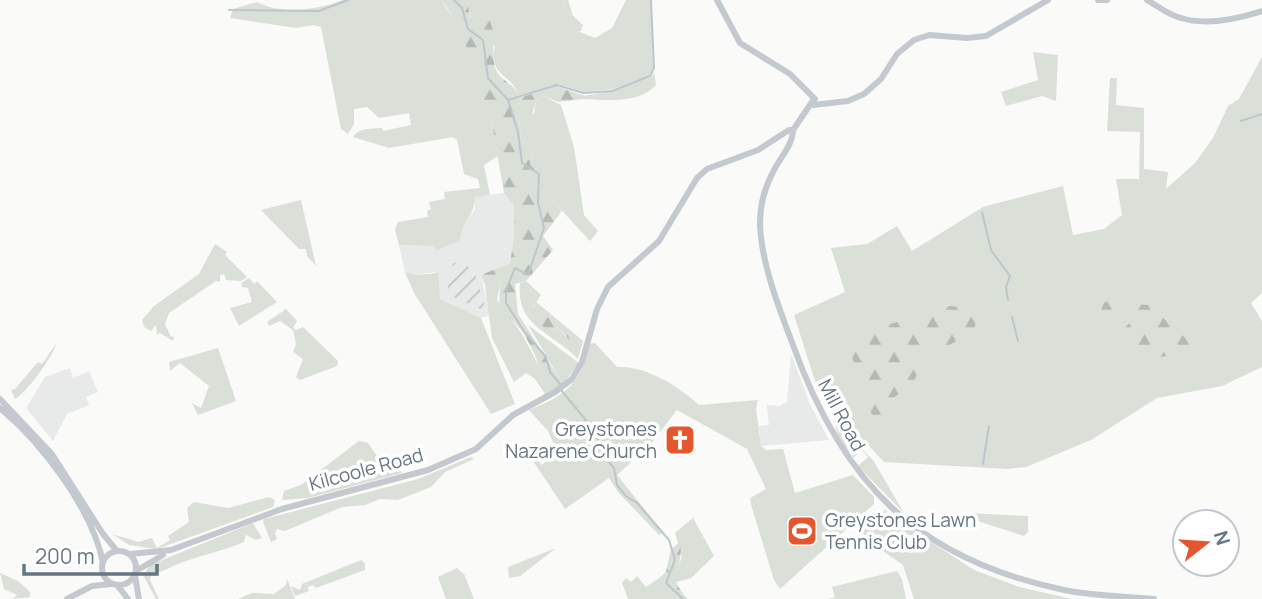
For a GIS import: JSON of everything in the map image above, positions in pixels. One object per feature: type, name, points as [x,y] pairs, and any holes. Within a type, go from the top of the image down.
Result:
[{"type":"main road","points":[[717,0],[740,43],[790,74],[815,102]]},
{"type":"main road","points":[[815,102],[847,101],[864,94],[881,79],[897,54],[914,40],[929,35],[967,38],[986,36],[1048,0]]},
{"type":"main road","points":[[1098,0],[1107,0]]},
{"type":"main road","points":[[1147,0],[1172,15],[1189,20],[1231,19],[1262,10]]},
{"type":"main road","points":[[791,133],[815,102]]},
{"type":"main road","name":"Kilcoole Road","points":[[170,550],[282,509],[428,470],[476,449],[513,415],[568,382],[582,362],[594,315],[608,287],[659,241],[697,178],[707,169],[758,150],[791,133]]},
{"type":"main road","name":"Mill Road","points":[[791,133],[763,198],[762,240],[803,373],[820,413],[857,473],[904,518],[960,556],[1067,591],[1154,599]]},
{"type":"main road","points":[[0,399],[52,454],[103,534],[117,551]]},
{"type":"main road","points":[[0,408],[38,446],[65,485],[97,538],[105,578],[128,599]]},
{"type":"main road","points":[[92,586],[108,555],[117,551],[130,554],[170,550]]},
{"type":"main road","points":[[67,599],[92,586],[127,583],[135,573],[170,550]]},
{"type":"main road","points":[[130,554],[135,562],[139,599]]},
{"type":"shaded area","points":[[504,193],[514,206],[514,237],[510,263],[481,275],[490,315],[481,318],[440,299],[435,272],[417,275],[405,272],[399,245],[432,246],[460,231],[475,209],[474,197]]},
{"type":"shaded area","points":[[462,260],[475,274],[484,303],[483,310],[448,295],[448,275],[455,273],[452,264]]},
{"type":"shaded area","points":[[791,354],[809,402],[829,440],[761,446],[759,426],[769,425],[767,405],[779,406],[787,402]]},
{"type":"shaded area","points":[[70,368],[73,378],[89,371],[98,392],[86,397],[89,405],[67,414],[53,441],[26,408],[45,377]]},
{"type":"shaded area","points":[[885,509],[899,521],[889,533],[874,519]]},
{"type":"green space","points":[[343,0],[442,0],[461,27],[474,56],[498,156],[484,165],[490,195],[475,197],[460,240],[437,250],[432,246],[399,245],[395,230],[398,222],[428,217],[427,211],[431,209],[429,202],[445,199],[444,192],[480,188],[478,179],[464,174],[457,140],[453,137],[389,148],[353,137],[366,129],[382,128],[383,131],[411,125],[409,113],[379,118],[367,107],[354,109],[354,124],[348,134],[341,129],[321,27],[313,25],[296,28],[230,18],[233,9],[257,2],[277,9],[300,10]]},
{"type":"green space","points":[[442,0],[467,0],[470,16],[477,21],[490,21],[495,67],[519,98],[556,86],[585,96],[584,99],[558,102],[543,96],[536,101],[531,117],[519,118],[521,140],[534,152],[530,165],[540,174],[546,203],[554,202],[562,211],[543,236],[553,250],[526,281],[515,284],[518,314],[563,384],[559,386],[543,378],[533,350],[521,331],[507,316],[499,312],[500,285],[485,285],[481,275],[510,263],[514,237],[514,206],[504,193],[492,124],[460,27]]},
{"type":"green space","points":[[467,0],[562,0],[577,31],[595,38],[612,28],[626,0],[651,0],[653,67],[649,76],[613,89],[583,92],[559,84],[518,96],[512,83],[495,65],[495,47],[470,15]]},
{"type":"green space","points":[[562,0],[568,0],[573,16],[583,25],[581,31],[577,32]]},
{"type":"green space","points":[[1033,52],[1058,55],[1056,101],[1042,96],[1006,106],[1001,92],[1038,80]]},
{"type":"green space","points":[[1262,57],[1262,293],[1251,303],[1262,321],[1262,367],[1222,386],[1157,398],[1091,440],[1026,467],[1007,469],[884,462],[855,431],[833,414],[815,381],[794,315],[845,292],[831,248],[867,244],[897,226],[912,251],[983,207],[1063,186],[1073,235],[1104,229],[1122,215],[1116,179],[1139,179],[1140,132],[1107,131],[1110,78],[1117,78],[1116,105],[1144,108],[1144,169],[1168,172],[1166,189],[1195,163],[1213,138],[1228,106],[1239,99]]},
{"type":"green space","points":[[654,72],[656,85],[641,95],[622,100],[584,99],[583,96],[612,91],[651,77]]},
{"type":"green space","points":[[543,96],[561,105],[574,147],[584,215],[598,231],[590,241],[554,202],[546,204],[541,181],[530,165],[534,152],[521,140],[519,118],[534,113],[536,101]]},
{"type":"green space","points":[[301,200],[316,266],[307,256],[306,249],[299,249],[261,210]]},
{"type":"green space","points":[[215,244],[227,252],[225,255],[247,277],[241,281],[226,280],[224,274],[220,275],[220,282],[216,281],[169,313],[165,324],[171,337],[174,336],[173,341],[160,333],[157,335],[156,325],[151,331],[144,327],[142,320],[154,306],[199,274]]},
{"type":"green space","points":[[405,272],[417,275],[438,273],[440,299],[481,318],[515,404],[491,414],[414,293]]},
{"type":"green space","points":[[249,278],[254,284],[257,281],[277,302],[239,326],[230,308],[252,302],[248,288],[242,287],[241,283]]},
{"type":"green space","points":[[526,281],[541,295],[533,307],[553,329],[557,327],[566,337],[572,338],[576,335],[583,341],[578,359],[538,327],[523,309],[520,283]]},
{"type":"green space","points":[[485,285],[500,285],[497,300],[522,334],[539,366],[559,386],[546,395],[534,378],[526,373],[514,382],[492,338]]},
{"type":"green space","points":[[1120,294],[1134,304],[1149,305],[1191,343],[1183,353],[1149,359],[1135,354],[1134,338],[1124,329],[1132,320],[1121,311],[1110,319],[1100,312],[1104,303]]},
{"type":"green space","points":[[535,301],[576,335],[570,340],[557,327],[549,331],[545,328],[535,314]]},
{"type":"green space","points":[[950,306],[959,307],[961,312],[967,313],[974,308],[983,311],[982,321],[975,325],[974,341],[969,346],[958,340],[929,353],[922,361],[914,384],[893,398],[880,416],[873,416],[855,383],[859,378],[847,342],[870,330]]},
{"type":"green space","points":[[286,309],[297,321],[293,328],[296,330],[303,327],[338,361],[337,366],[300,380],[296,377],[303,359],[293,352],[296,344],[293,330],[280,321],[269,326],[267,322]]},
{"type":"green space","points":[[528,325],[579,363],[563,384]]},
{"type":"green space","points":[[595,343],[617,367],[640,370],[661,378],[699,405],[758,400],[756,409],[761,446],[766,450],[783,449],[795,493],[853,475],[874,497],[874,504],[780,589],[774,580],[750,498],[766,489],[747,449],[677,410],[650,445],[617,475],[663,532],[659,535],[618,492],[609,478],[565,509],[533,461],[537,459],[542,465],[557,451],[548,431],[529,410],[553,399],[570,386],[582,368],[589,344]]},
{"type":"green space","points":[[56,344],[39,373],[15,399],[11,390],[15,389],[38,362],[42,364]]},
{"type":"green space","points":[[218,348],[236,401],[198,415],[192,403],[201,408],[209,386],[180,363],[170,371],[169,362]]},
{"type":"green space","points":[[835,423],[873,460],[904,513],[858,466],[868,457],[861,449],[854,458],[838,437]]},
{"type":"green space","points":[[359,441],[368,443],[377,456],[377,465],[391,465],[402,473],[308,498],[282,500],[284,491],[301,485]]},
{"type":"green space","points":[[471,457],[474,459],[445,472],[431,487],[398,500],[380,499],[365,505],[342,507],[285,531],[277,529],[277,539],[271,542],[263,522],[264,519],[418,479]]},
{"type":"green space","points":[[269,497],[275,500],[273,507],[157,549],[129,545],[112,534],[138,542],[152,538],[157,548],[170,540],[168,536],[189,522],[187,508],[194,502],[228,508]]},
{"type":"green space","points":[[966,513],[1028,516],[1028,532],[1024,536],[971,519]]},
{"type":"green space","points":[[693,518],[714,556],[691,578],[676,582],[674,577],[682,557],[675,533]]},
{"type":"green space","points":[[874,519],[889,532],[899,521],[974,570],[1019,587],[1072,599],[914,599],[903,565],[859,534]]},
{"type":"green space","points":[[253,523],[262,538],[256,540],[246,535],[244,542],[162,571],[152,572],[150,580],[159,599],[156,599],[143,575],[150,565]]},
{"type":"green space","points":[[680,542],[676,578],[688,599],[679,599],[659,578],[666,572],[671,549]]},
{"type":"green space","points":[[556,548],[520,576],[509,578],[508,567]]},
{"type":"green space","points":[[361,560],[365,563],[365,570],[316,588],[313,585],[308,587],[309,591],[295,596],[291,586],[300,590],[302,584]]},
{"type":"green space","points":[[457,568],[464,574],[474,599],[446,599],[438,577]]},
{"type":"green space","points":[[897,571],[902,579],[906,599],[828,599],[835,597],[832,587]]},
{"type":"green space","points":[[0,573],[18,581],[30,592],[30,597],[13,599],[17,595],[4,589]]},
{"type":"green space","points":[[637,576],[646,587],[659,578],[679,599],[628,599],[622,583],[626,578],[631,582]]},
{"type":"green space","points":[[287,579],[295,599],[238,599],[252,593],[274,594],[286,585]]},
{"type":"waterway","points":[[229,10],[319,11],[348,0]]},
{"type":"waterway","points":[[454,0],[462,8],[468,29],[483,40],[488,78],[508,100],[518,132],[522,163],[539,174],[538,203],[544,228],[528,275],[515,268],[506,290],[506,303],[524,331],[546,357],[550,372],[560,384]]},
{"type":"waterway","points":[[508,100],[557,85],[583,93],[612,91],[650,76],[654,68],[651,0]]},
{"type":"waterway","points":[[1241,121],[1262,114]]},
{"type":"waterway","points":[[982,212],[991,250],[1010,276],[1006,287],[1008,300]]},
{"type":"waterway","points":[[1012,317],[1018,341]]},
{"type":"waterway","points":[[561,390],[594,430],[605,458],[614,468],[617,485],[626,496],[637,503],[669,540],[675,560],[666,583],[683,599]]},
{"type":"waterway","points":[[983,464],[989,426]]},
{"type":"place","name":"Greystones Nazarene Church","points":[[680,440]]},
{"type":"place","name":"Greystones Lawn Tennis Club","points":[[802,531]]}]
